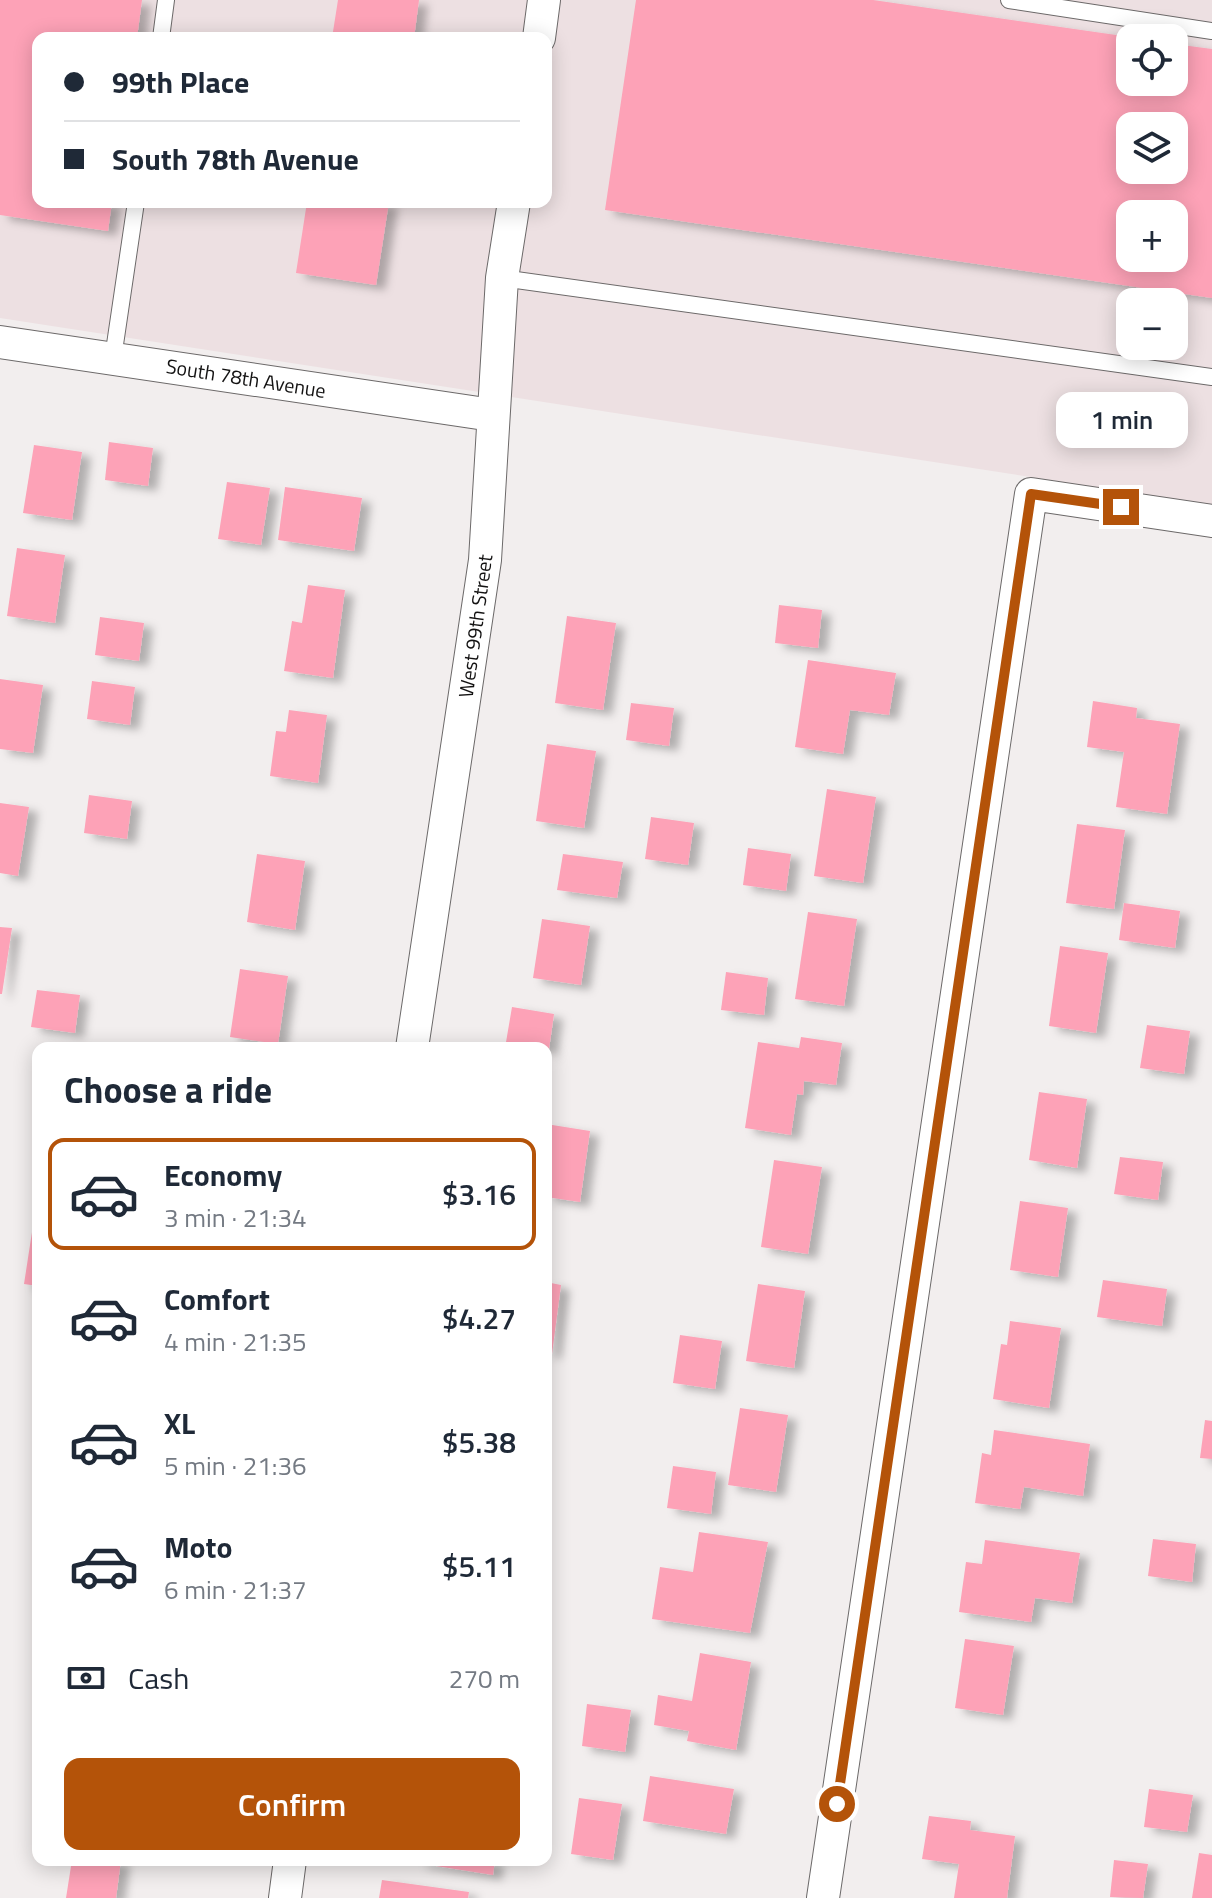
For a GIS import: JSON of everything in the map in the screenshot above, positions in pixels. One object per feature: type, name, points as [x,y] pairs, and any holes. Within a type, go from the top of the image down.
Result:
[{"type":"street","points":[[540,32],[544,0]]},
{"type":"street","name":"West 99th Street","points":[[413,1042],[485,560],[502,278],[513,208]]},
{"type":"street","name":"South 78th Avenue","points":[[0,342],[492,415]]},
{"type":"street","points":[[823,1898],[1031,494],[1212,521]]},
{"type":"street","points":[[285,1898],[289,1866]]},
{"type":"lane","points":[[162,32],[166,0]]},
{"type":"lane","points":[[1009,0],[1212,31]]},
{"type":"lane","points":[[113,358],[135,208]]},
{"type":"lane","points":[[502,278],[1212,377]]},
{"type":"shaded area","points":[[0,0],[1212,0],[1212,505],[0,318]]},
{"type":"building","points":[[0,0],[142,0],[138,32],[32,32],[32,208],[111,208],[108,231],[0,215]]},
{"type":"building","points":[[338,0],[419,0],[415,32],[333,32]]},
{"type":"building","points":[[636,0],[873,0],[1116,35],[1116,96],[1188,96],[1188,46],[1212,49],[1212,298],[1188,295],[1188,288],[1143,288],[605,210]]},
{"type":"building","points":[[306,208],[388,208],[376,285],[296,273]]},
{"type":"building","points":[[109,442],[153,448],[148,486],[105,480]]},
{"type":"building","points":[[34,445],[82,452],[72,520],[23,513]]},
{"type":"building","points":[[227,482],[270,488],[261,545],[218,539]]},
{"type":"building","points":[[285,487],[362,498],[354,551],[278,540]]},
{"type":"building","points":[[17,548],[65,555],[55,623],[7,616]]},
{"type":"building","points":[[308,585],[345,590],[333,678],[284,671],[292,621],[302,623]]},
{"type":"building","points":[[779,605],[822,610],[818,648],[775,643]]},
{"type":"building","points":[[567,616],[616,623],[603,710],[555,703]]},
{"type":"building","points":[[100,617],[144,623],[139,661],[95,655]]},
{"type":"building","points":[[808,660],[896,673],[889,715],[850,710],[843,754],[795,747]]},
{"type":"building","points":[[0,679],[43,685],[33,753],[0,749]]},
{"type":"building","points":[[92,681],[135,687],[130,725],[87,719]]},
{"type":"building","points":[[1093,701],[1137,708],[1136,718],[1180,724],[1167,814],[1116,807],[1124,752],[1087,747]]},
{"type":"building","points":[[631,703],[674,708],[669,746],[626,740]]},
{"type":"building","points":[[289,710],[327,715],[318,783],[270,776],[276,731],[286,732]]},
{"type":"building","points":[[547,744],[596,751],[584,828],[536,821]]},
{"type":"building","points":[[827,789],[876,797],[863,883],[814,876]]},
{"type":"building","points":[[89,795],[132,801],[127,839],[84,833]]},
{"type":"building","points":[[0,803],[29,807],[18,876],[0,873]]},
{"type":"building","points":[[651,817],[694,823],[688,865],[645,859]]},
{"type":"building","points":[[1077,824],[1125,830],[1114,909],[1066,903]]},
{"type":"building","points":[[748,848],[791,854],[786,891],[743,885]]},
{"type":"building","points":[[257,854],[305,861],[295,930],[247,922]]},
{"type":"building","points":[[563,854],[623,862],[617,898],[557,890]]},
{"type":"building","points":[[1124,903],[1180,911],[1175,948],[1119,940]]},
{"type":"building","points":[[808,912],[857,919],[844,1006],[795,999]]},
{"type":"building","points":[[542,919],[590,926],[581,985],[533,978]]},
{"type":"building","points":[[0,927],[12,928],[2,994],[0,994]]},
{"type":"building","points":[[1060,946],[1108,953],[1096,1033],[1049,1026]]},
{"type":"building","points":[[240,969],[288,976],[278,1042],[230,1037]]},
{"type":"building","points":[[726,972],[768,978],[764,1015],[721,1010]]},
{"type":"building","points":[[37,990],[80,995],[75,1033],[31,1027]]},
{"type":"building","points":[[512,1007],[554,1014],[550,1042],[506,1042]]},
{"type":"building","points":[[1147,1025],[1190,1031],[1184,1074],[1140,1068]]},
{"type":"building","points":[[801,1037],[842,1043],[836,1085],[804,1081],[803,1095],[797,1094],[791,1135],[745,1128],[758,1042],[799,1048]]},
{"type":"building","points":[[1039,1092],[1087,1099],[1077,1168],[1029,1160]]},
{"type":"building","points":[[552,1125],[590,1131],[580,1202],[552,1198]]},
{"type":"building","points":[[1120,1157],[1163,1162],[1158,1200],[1114,1194]]},
{"type":"building","points":[[774,1160],[822,1167],[808,1254],[761,1247]]},
{"type":"building","points":[[1020,1201],[1068,1208],[1058,1277],[1010,1270]]},
{"type":"building","points":[[32,1232],[32,1285],[24,1284]]},
{"type":"building","points":[[1103,1280],[1167,1289],[1162,1326],[1097,1317]]},
{"type":"building","points":[[552,1283],[561,1285],[552,1354]]},
{"type":"building","points":[[758,1284],[805,1291],[794,1368],[746,1361]]},
{"type":"building","points":[[1010,1321],[1061,1328],[1049,1408],[993,1399],[1001,1344],[1007,1345]]},
{"type":"building","points":[[680,1335],[722,1341],[715,1389],[673,1383]]},
{"type":"building","points":[[740,1408],[788,1415],[776,1492],[728,1485]]},
{"type":"building","points":[[1205,1420],[1212,1421],[1212,1459],[1200,1458]]},
{"type":"building","points":[[994,1430],[1090,1444],[1083,1496],[1024,1487],[1020,1509],[975,1503],[982,1453],[991,1455]]},
{"type":"building","points":[[673,1466],[716,1472],[711,1514],[667,1508]]},
{"type":"building","points":[[699,1532],[768,1542],[750,1633],[652,1619],[660,1567],[693,1572]]},
{"type":"building","points":[[1153,1539],[1196,1544],[1192,1582],[1148,1576]]},
{"type":"building","points":[[985,1540],[1080,1553],[1072,1603],[1035,1598],[1031,1622],[959,1612],[966,1562],[982,1564]]},
{"type":"building","points":[[965,1639],[1014,1646],[1003,1715],[955,1708]]},
{"type":"building","points":[[700,1653],[751,1662],[736,1750],[687,1741],[689,1731],[654,1725],[658,1695],[692,1701]]},
{"type":"building","points":[[587,1704],[631,1710],[625,1752],[582,1746]]},
{"type":"building","points":[[650,1776],[734,1789],[726,1834],[643,1821]]},
{"type":"building","points":[[1149,1789],[1193,1795],[1187,1832],[1144,1827]]},
{"type":"building","points":[[579,1798],[622,1804],[613,1860],[571,1854]]},
{"type":"building","points":[[929,1816],[971,1821],[970,1830],[1015,1836],[1007,1898],[954,1898],[959,1864],[922,1859]]},
{"type":"building","points":[[1199,1853],[1212,1855],[1212,1898],[1192,1898]]},
{"type":"building","points":[[1114,1860],[1148,1864],[1143,1898],[1110,1897]]},
{"type":"building","points":[[71,1866],[120,1866],[116,1898],[66,1898]]},
{"type":"building","points":[[436,1866],[494,1866],[493,1875]]},
{"type":"building","points":[[382,1880],[469,1892],[468,1898],[379,1898]]},
{"type":"route","points":[[837,1804],[1031,494],[1121,507]]}]
